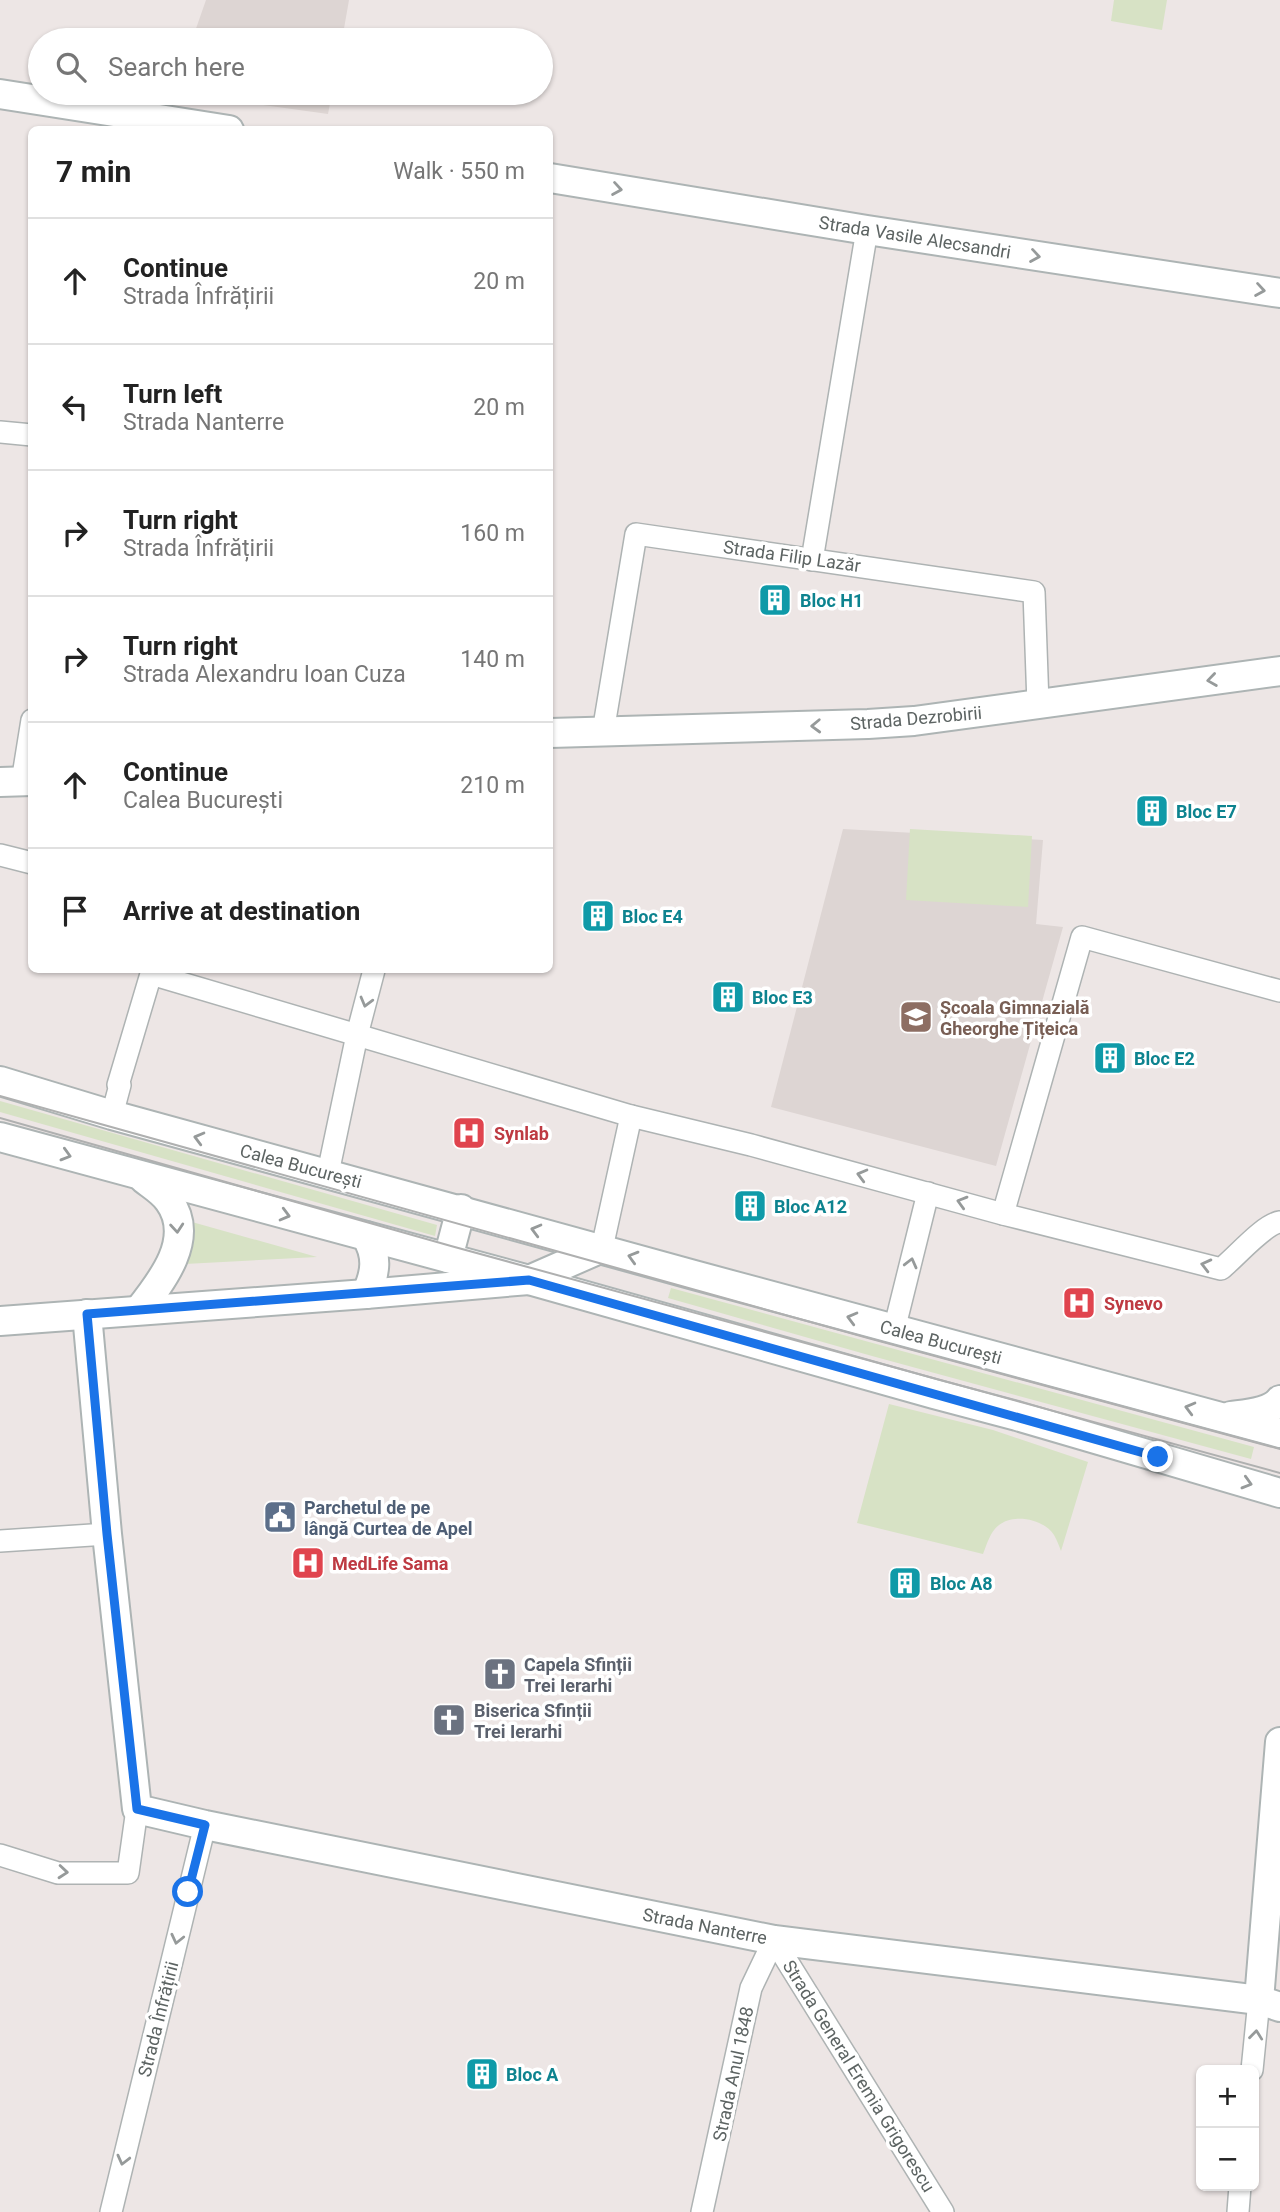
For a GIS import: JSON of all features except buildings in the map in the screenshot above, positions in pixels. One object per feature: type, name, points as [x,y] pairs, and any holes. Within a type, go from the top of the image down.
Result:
[{"type":"main road","points":[[0,94],[28,98]]},
{"type":"main road","points":[[70,105],[204,126]]},
{"type":"main road","name":"Strada Vasile Alecsandri","points":[[553,178],[1280,293]]},
{"type":"main road","name":"Strada Dezrobirii","points":[[553,733],[879,723],[1280,671]]},
{"type":"main road","name":"Calea București","points":[[0,1081],[112,1115],[1280,1433]]},
{"type":"main road","points":[[0,1137],[529,1280],[1017,1416],[1280,1493]]},
{"type":"main road","points":[[139,1176],[168,1199],[178,1223],[178,1248],[175,1257],[139,1310]]},
{"type":"main road","points":[[448,1258],[461,1209]]},
{"type":"main road","points":[[366,1236],[372,1246],[375,1264],[366,1294]]},
{"type":"main road","points":[[0,1321],[529,1280],[602,1248]]},
{"type":"main road","points":[[87,1314],[107,1534],[137,1809]]},
{"type":"main road","points":[[1223,1417],[1256,1412],[1276,1405],[1280,1400]]},
{"type":"main road","points":[[1270,2003],[1280,1742]]},
{"type":"main road","name":"Strada Nanterre","points":[[137,1809],[774,1940],[1270,2003]]},
{"type":"street","points":[[812,560],[867,230]]},
{"type":"street","points":[[0,432],[28,435]]},
{"type":"street","name":"Strada Filip Lazăr","points":[[603,732],[636,534],[1034,592],[1038,704]]},
{"type":"street","points":[[18,782],[28,738]]},
{"type":"street","points":[[0,855],[28,862]]},
{"type":"street","points":[[1003,1214],[1082,937],[1280,991]]},
{"type":"street","points":[[112,1115],[118,1085],[152,973]]},
{"type":"street","points":[[155,973],[631,1116],[1221,1269],[1272,1223],[1280,1222]]},
{"type":"street","points":[[328,1173],[357,1035],[373,973]]},
{"type":"street","points":[[602,1248],[631,1116]]},
{"type":"street","points":[[894,1330],[928,1193]]},
{"type":"street","points":[[0,1541],[107,1534]]},
{"type":"street","points":[[0,1855],[58,1873],[128,1872],[137,1809]]},
{"type":"street","name":"Strada Înfrățirii","points":[[111,2212],[205,1825]]},
{"type":"street","name":"Strada Anul 1848","points":[[702,2212],[751,1988],[774,1940]]},
{"type":"street","name":"Strada General Eremia Grigorescu","points":[[774,1940],[943,2212]]},
{"type":"street","points":[[1253,2065],[1270,2003]]},
{"type":"street","points":[[1238,2212],[1240,2191]]},
{"type":"shaded area","points":[[206,0],[349,0],[344,28],[196,28]]},
{"type":"shaded area","points":[[263,105],[330,105],[328,114]]},
{"type":"shaded area","name":"Școala Gimnazială Gheorghe Țițeica","points":[[843,829],[1043,840],[1036,924],[1063,927],[996,1166],[771,1107]]},
{"type":"green space","points":[[1114,0],[1167,0],[1162,30],[1111,21]]},
{"type":"green space","points":[[910,829],[1032,836],[1028,907],[906,900]]},
{"type":"green space","points":[[0,1101],[437,1225],[435,1236],[0,1112]]},
{"type":"green space","points":[[192,1222],[317,1257],[185,1264]]},
{"type":"green space","points":[[671,1288],[1254,1447],[1251,1459],[668,1298]]},
{"type":"green space","points":[[889,1404],[993,1430],[1088,1462],[1061,1551],[1049,1529],[1028,1520],[1013,1519],[999,1525],[991,1535],[983,1554],[857,1523]]},
{"type":"tram line","points":[[0,1096],[868,1338],[1280,1449]]},
{"type":"tram line","points":[[0,1118],[451,1246],[1280,1473]]},
{"type":"place","name":"Bloc H1","points":[[775,600]]},
{"type":"place","name":"Bloc E7","points":[[1152,811]]},
{"type":"place","name":"Bloc E4","points":[[598,916]]},
{"type":"place","name":"Bloc E3","points":[[728,997]]},
{"type":"place","name":"Școala Gimnazială Gheorghe Țițeica","points":[[916,1017]]},
{"type":"place","name":"Bloc E2","points":[[1110,1058]]},
{"type":"place","name":"Synlab","points":[[469,1133]]},
{"type":"place","name":"Bloc A12","points":[[750,1206]]},
{"type":"place","name":"Synevo","points":[[1079,1303]]},
{"type":"place","name":"Parchetul de pe lângă Curtea de Apel","points":[[280,1517]]},
{"type":"place","name":"MedLife Sama","points":[[308,1563]]},
{"type":"place","name":"Bloc A8","points":[[905,1583]]},
{"type":"place","name":"Capela Sfinții Trei Ierarhi","points":[[500,1674]]},
{"type":"place","name":"Biserica Sfinții Trei Ierarhi","points":[[449,1720]]},
{"type":"place","name":"Bloc A","points":[[482,2074]]},
{"type":"route","points":[[188,1892],[205,1825],[137,1809],[107,1534],[87,1314],[529,1280],[1158,1457]]}]
